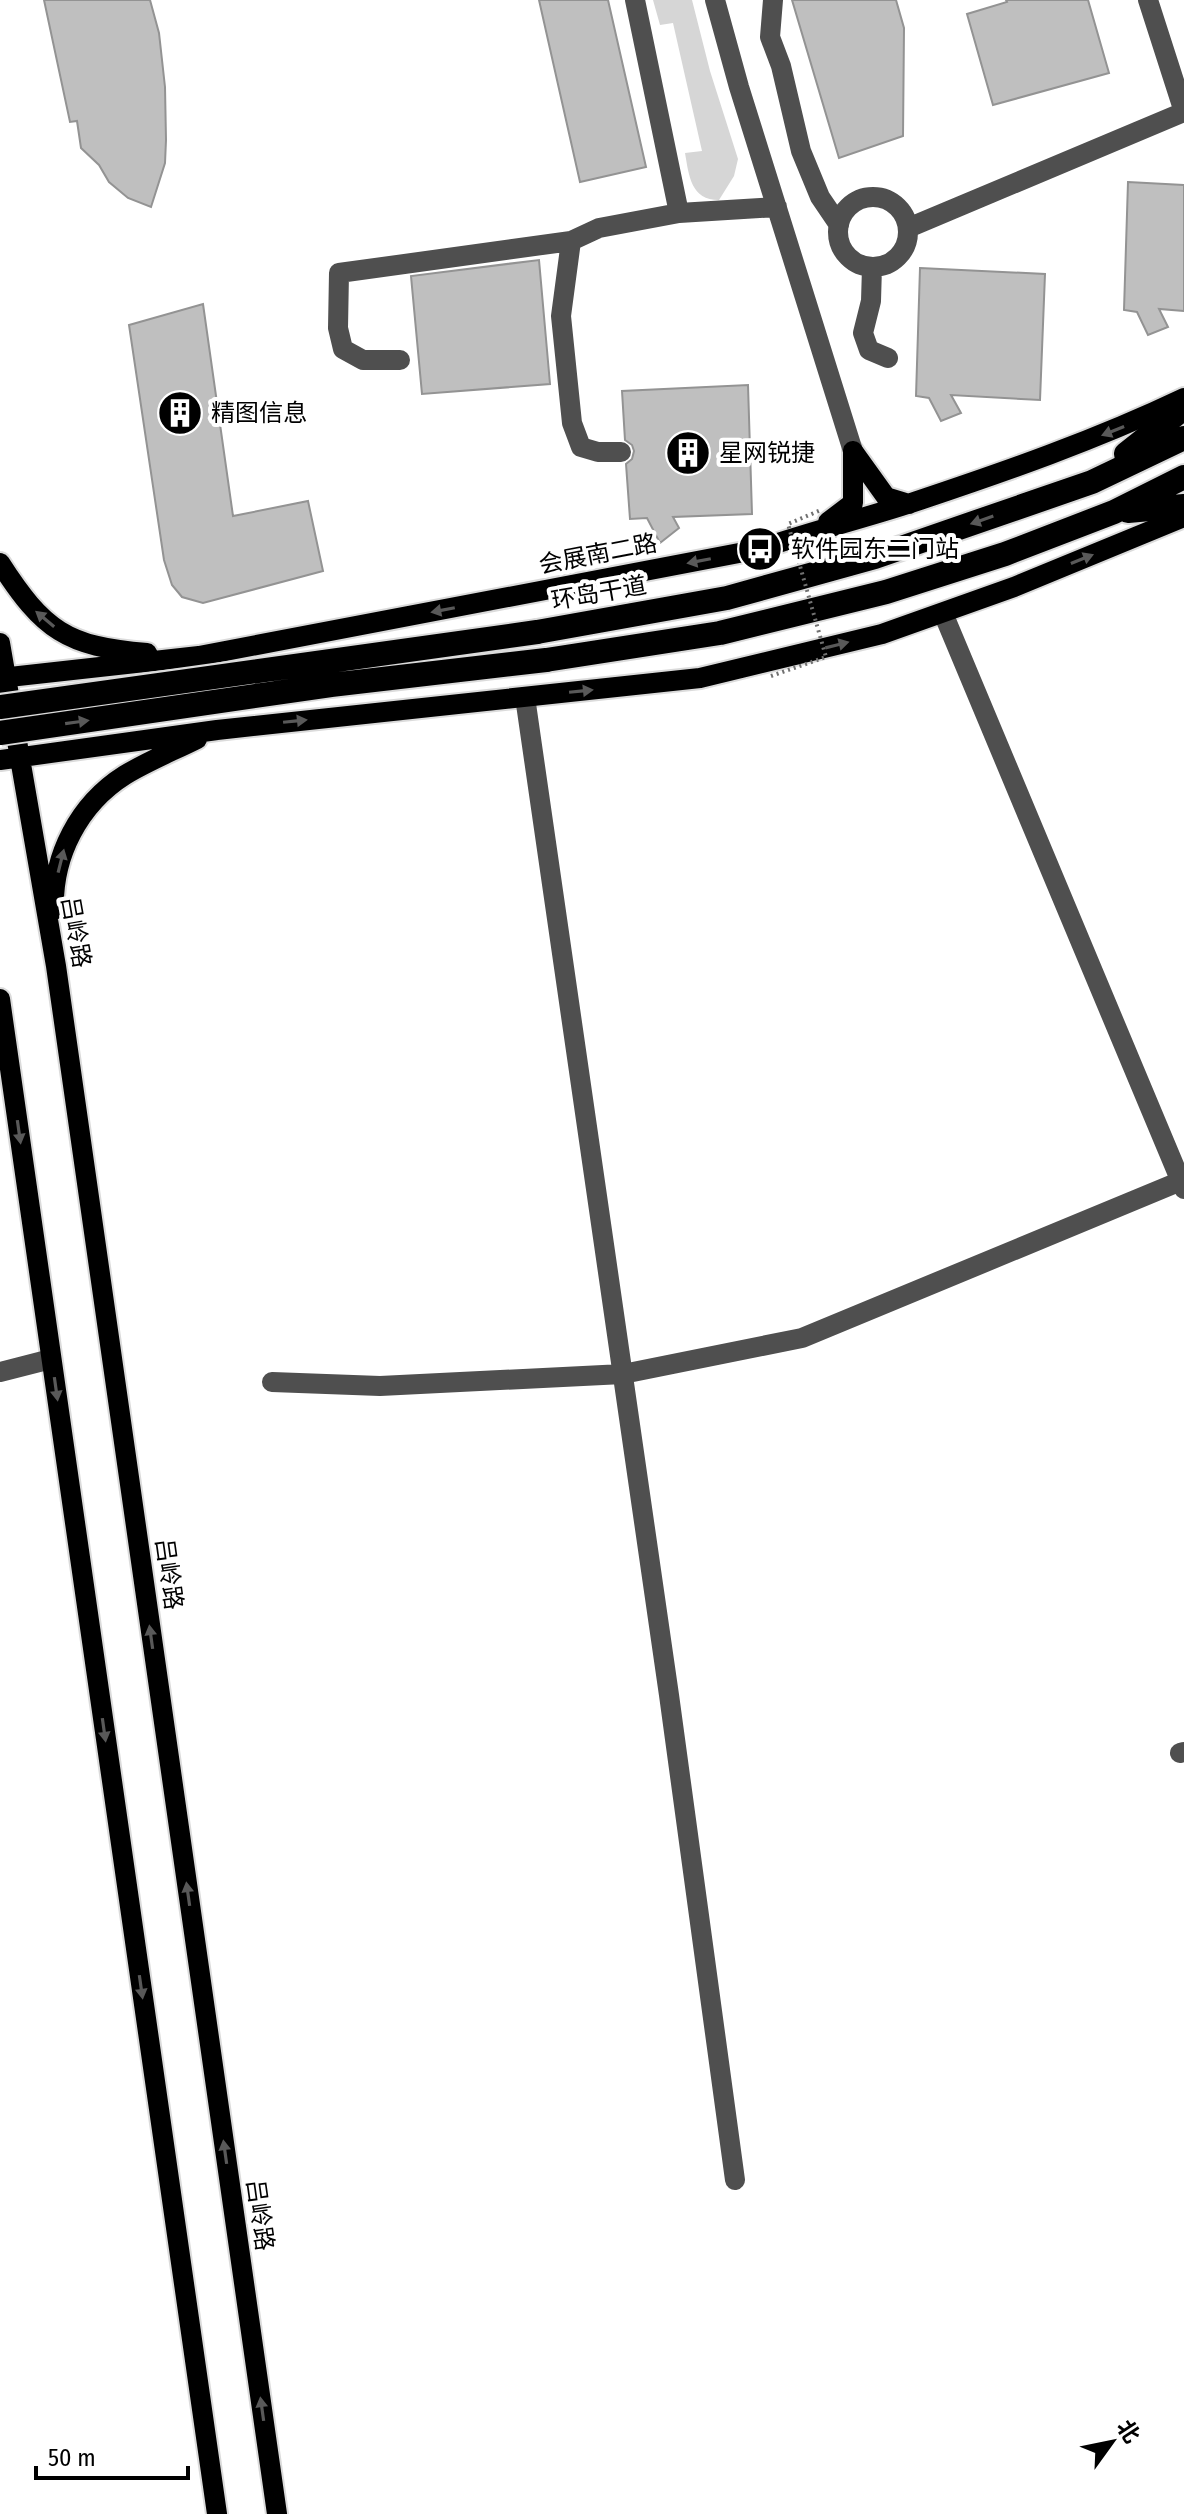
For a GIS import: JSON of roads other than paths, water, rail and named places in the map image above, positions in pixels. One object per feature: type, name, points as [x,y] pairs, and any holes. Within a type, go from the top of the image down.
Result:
[{"type":"highway","points":[[1092,482],[1184,408]]},
{"type":"highway","name":"环岛干道","points":[[0,707],[537,632],[727,598],[875,557],[1092,482],[1184,438]]},
{"type":"highway","points":[[0,733],[331,685],[546,660],[720,633],[886,592],[1005,554],[1114,512],[1184,477]]},
{"type":"highway","points":[[1114,512],[1184,506]]},
{"type":"main road","name":"会展南二路","points":[[3,677],[199,656],[760,549],[820,520],[909,504],[1116,430],[1184,398]]},
{"type":"main road","points":[[853,451],[886,497],[909,504]]},
{"type":"main road","points":[[820,520],[853,503],[853,451]]},
{"type":"main road","points":[[10,759],[217,730],[700,678],[882,634],[1014,587],[1184,517]]},
{"type":"main road","points":[[0,563],[39,617],[73,638],[88,645],[124,651],[199,656],[217,730]]},
{"type":"main road","name":"吕岭路","points":[[0,643],[10,759],[56,966],[277,2514]]},
{"type":"main road","points":[[56,966],[54,898],[60,858],[71,832],[93,801],[125,775],[217,730]]},
{"type":"main road","points":[[0,999],[217,2514]]},
{"type":"street","points":[[635,0],[679,213]]},
{"type":"street","points":[[715,0],[739,87],[853,451]]},
{"type":"street","points":[[773,0],[770,37],[781,66],[801,151],[820,197],[839,225],[841,245],[857,263],[872,267],[884,265],[904,249],[908,228],[895,204],[875,197],[862,198],[847,208],[839,225]]},
{"type":"street","points":[[908,228],[1184,112],[1148,0]]},
{"type":"street","points":[[400,360],[363,360],[343,349],[338,328],[339,273],[571,241],[599,228],[679,213],[777,207]]},
{"type":"street","points":[[571,241],[561,316],[572,423],[581,447],[598,452],[621,452]]},
{"type":"street","points":[[872,267],[871,301],[863,333],[869,350],[888,358]]},
{"type":"street","points":[[272,1382],[380,1386],[623,1374],[802,1338],[1182,1185],[943,613]]},
{"type":"street","points":[[525,697],[672,1711],[735,2180]]},
{"type":"street","points":[[0,1372],[51,1359]]},
{"type":"place","name":"精图信息","points":[[180,413]]},
{"type":"place","name":"星网锐捷","points":[[688,453]]},
{"type":"place","name":"软件园东二门站","points":[[760,549]]}]
